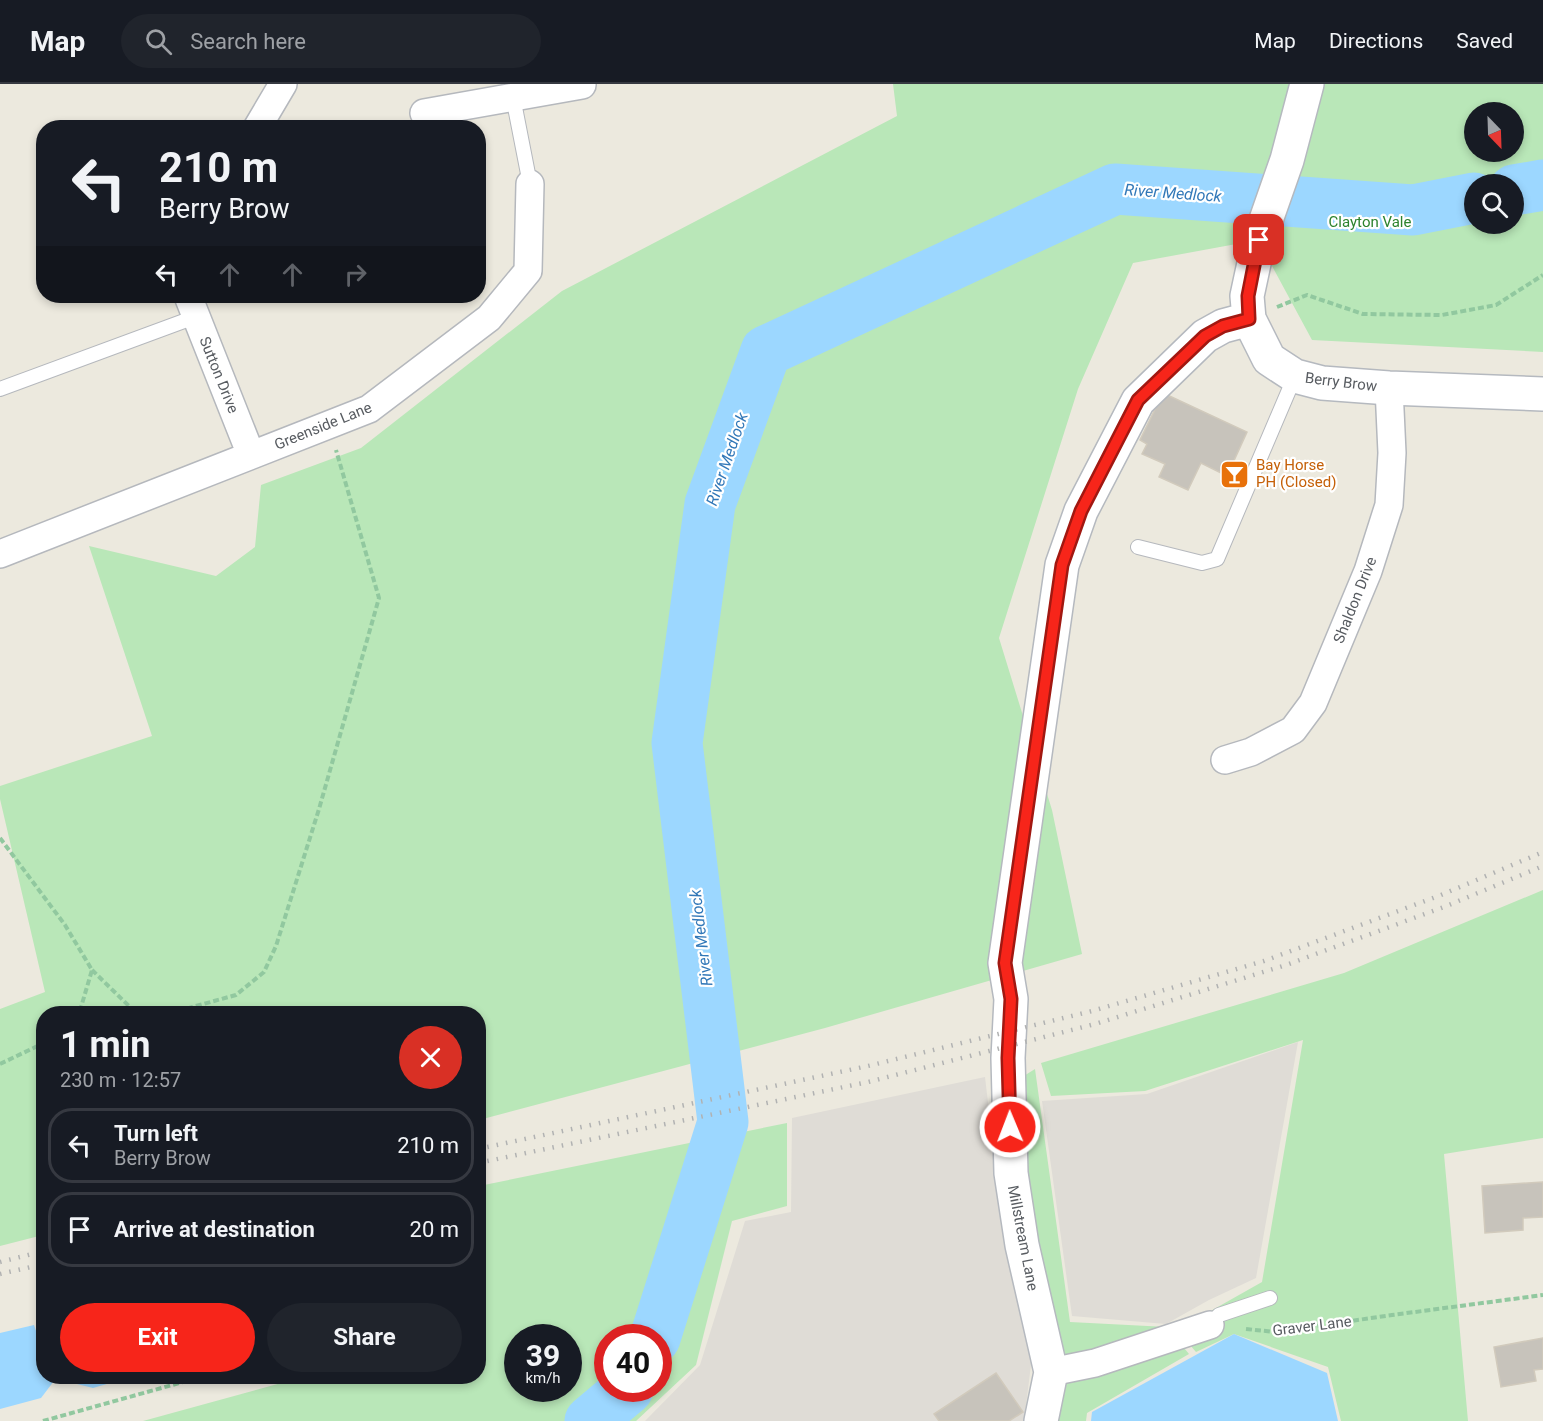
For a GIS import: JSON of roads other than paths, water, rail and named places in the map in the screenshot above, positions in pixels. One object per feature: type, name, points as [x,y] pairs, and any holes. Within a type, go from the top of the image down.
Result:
[{"type":"street","points":[[262,120],[283,84]]},
{"type":"street","name":"Berry Brow","points":[[1307,84],[1287,160],[1259,240],[1248,296],[1249,319],[1269,359],[1295,376],[1322,383],[1543,394]]},
{"type":"street","points":[[424,113],[582,85]]},
{"type":"street","name":"Greenside Lane","points":[[0,554],[369,409],[489,318],[528,271],[530,184]]},
{"type":"street","name":"Sutton Drive","points":[[191,306],[250,455]]},
{"type":"street","name":"Millstream Lane","points":[[1051,1372],[1022,1245],[1011,1173],[1008,1058],[1011,999],[1005,963],[1062,565],[1081,511],[1138,400],[1205,336],[1223,326],[1249,319]]},
{"type":"street","name":"Shaldon Drive","points":[[1225,760],[1251,752],[1293,730],[1313,703],[1368,571],[1389,505],[1392,453],[1389,388]]},
{"type":"street","points":[[1041,1421],[1051,1372],[1095,1363],[1210,1325]]},
{"type":"lane","points":[[513,97],[530,184]]},
{"type":"lane","points":[[0,389],[191,306]]},
{"type":"lane","points":[[1138,547],[1202,563],[1217,559],[1295,376]]},
{"type":"lane","points":[[1210,1325],[1219,1315],[1270,1298]]},
{"type":"water","points":[[34,1325],[36,1331],[36,1384],[52,1384],[41,1398],[0,1409],[0,1333]]},
{"type":"water","points":[[1234,1334],[1327,1373],[1338,1421],[1091,1421],[1092,1412]]},
{"type":"water","points":[[77,1384],[107,1384],[93,1388]]},
{"type":"waterway","name":"River Medlock","points":[[1524,188],[1543,185]]},
{"type":"waterway","name":"River Medlock","points":[[659,1324],[723,1122],[677,743],[710,504],[766,351],[1115,189],[1413,210],[1464,200]]},
{"type":"waterway","name":"River Medlock","points":[[590,1421],[613,1402]]},
{"type":"railway","points":[[486,1147],[868,1066],[1092,1011],[1264,961],[1441,895],[1543,852]]},
{"type":"railway","points":[[486,1161],[868,1082],[1095,1024],[1286,965],[1444,907],[1543,866]]},
{"type":"railway","points":[[0,1262],[36,1253]]},
{"type":"railway","points":[[0,1274],[36,1266]]},
{"type":"place","name":"Bay Horse PH (Closed)","points":[[1235,474]]},
{"type":"park label","name":"Clayton Vale","points":[[1370,222]]}]
